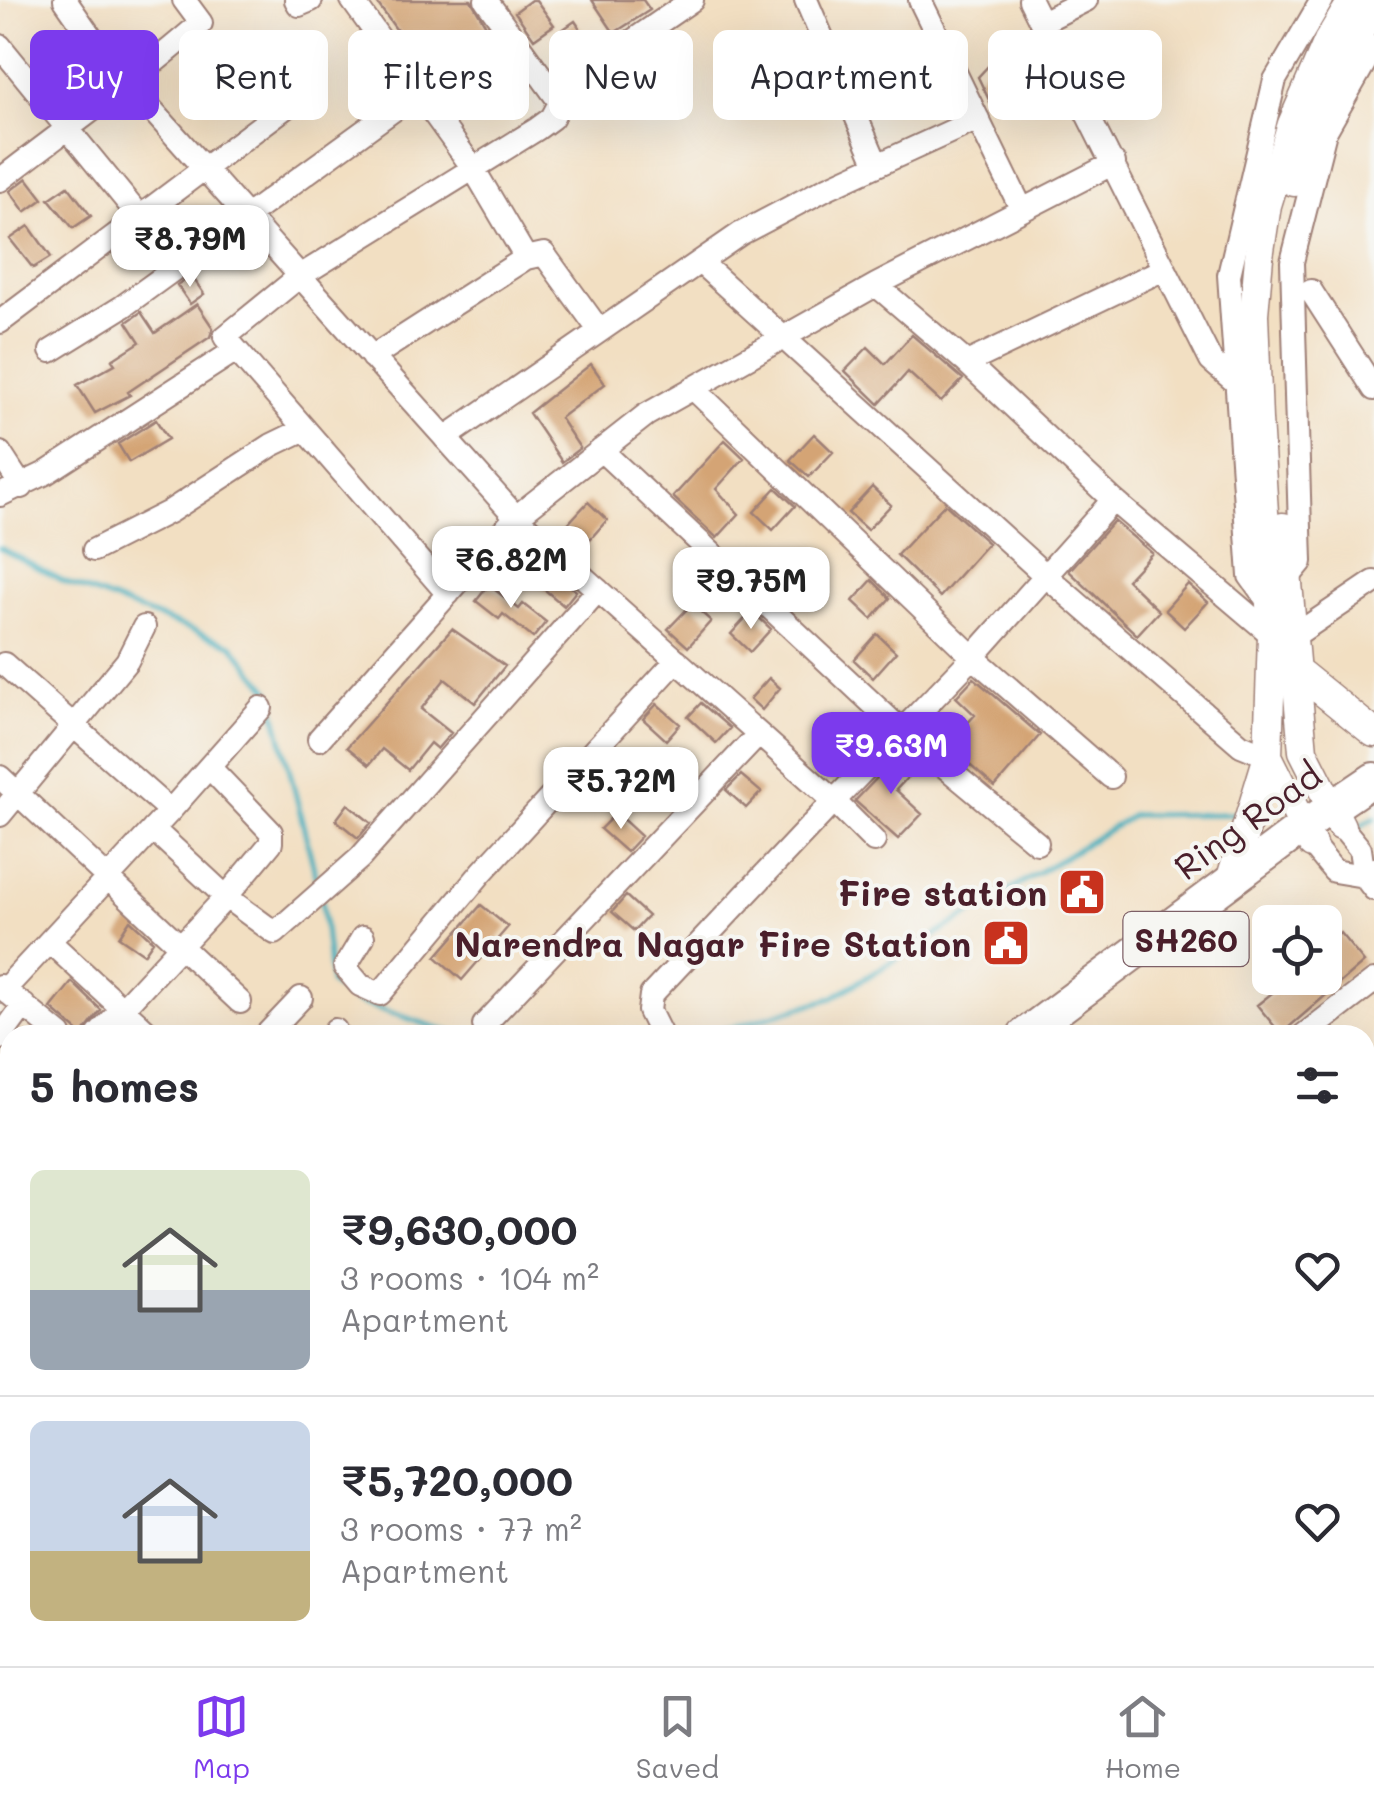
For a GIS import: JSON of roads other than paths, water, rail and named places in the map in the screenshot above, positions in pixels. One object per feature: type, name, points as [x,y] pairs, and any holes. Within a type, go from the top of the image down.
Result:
[{"type":"highway","name":"Ring Road","points":[[1074,1025],[1374,779]]},
{"type":"highway","name":"Ring Road","points":[[1037,1025],[1230,881],[1321,826],[1374,804]]},
{"type":"main road","points":[[1230,881],[1268,756],[1283,636],[1254,314],[1262,240],[1292,124],[1328,41],[1353,0]]},
{"type":"main road","points":[[1277,579],[1270,336],[1286,204],[1312,124],[1336,70],[1374,9]]},
{"type":"main road","points":[[1283,636],[1296,670],[1303,751],[1321,826]]},
{"type":"main road","points":[[1296,670],[1374,733]]},
{"type":"main road","points":[[1268,756],[1321,826]]},
{"type":"street","points":[[64,0],[87,30]]},
{"type":"street","points":[[159,60],[201,23],[184,0]]},
{"type":"street","points":[[296,0],[299,4],[311,0]]},
{"type":"street","points":[[352,0],[374,30]]},
{"type":"street","points":[[648,30],[692,0]]},
{"type":"street","points":[[806,0],[877,166]]},
{"type":"street","points":[[920,0],[1022,210]]},
{"type":"street","points":[[1030,0],[1211,361],[1233,380]]},
{"type":"street","points":[[1042,22],[1086,0]]},
{"type":"street","points":[[1322,0],[1275,80],[1230,275],[1233,380],[1250,576],[1277,579],[1301,562],[1292,262],[1325,132],[1374,46]]},
{"type":"street","points":[[490,1],[549,86]]},
{"type":"street","points":[[1,50],[139,216]]},
{"type":"street","points":[[159,118],[516,517],[874,841]]},
{"type":"street","points":[[446,438],[740,234],[978,119]]},
{"type":"street","points":[[0,180],[79,120]]},
{"type":"street","points":[[0,322],[270,120]]},
{"type":"street","points":[[51,351],[122,307],[378,120]]},
{"type":"street","points":[[439,120],[474,168],[526,258]]},
{"type":"street","points":[[448,594],[225,337],[300,276],[549,120]]},
{"type":"street","points":[[319,739],[516,517],[646,415],[876,285],[1114,162]]},
{"type":"street","points":[[372,356],[526,258],[544,254],[599,330]]},
{"type":"street","points":[[700,262],[1045,575],[1241,745],[1268,756]]},
{"type":"street","points":[[968,363],[1164,269]]},
{"type":"street","points":[[876,285],[968,363],[1113,500],[1283,636],[1374,582]]},
{"type":"street","points":[[1312,291],[1374,389]]},
{"type":"street","points":[[0,453],[11,491],[236,350]]},
{"type":"street","points":[[693,388],[973,657],[1111,777]]},
{"type":"street","points":[[94,550],[169,512],[272,445],[305,430]]},
{"type":"street","points":[[602,450],[903,732],[1037,843]]},
{"type":"street","points":[[655,1025],[649,1011],[651,995],[973,657],[1113,500]]},
{"type":"street","points":[[153,829],[226,898],[270,933],[360,858],[598,590]]},
{"type":"street","points":[[0,815],[127,661],[144,627]]},
{"type":"street","points":[[363,937],[345,967],[360,985],[380,994],[482,872],[677,660]]},
{"type":"street","points":[[4,664],[73,730],[170,811]]},
{"type":"street","points":[[48,1025],[2,988],[50,942],[261,708]]},
{"type":"street","points":[[484,1025],[759,734]]},
{"type":"street","points":[[108,1025],[180,950],[270,843],[271,832],[209,766]]},
{"type":"street","points":[[0,776],[180,950],[240,1002]]},
{"type":"street","points":[[1321,826],[1334,871],[1371,878]]},
{"type":"street","points":[[1321,826],[1360,850],[1371,878]]},
{"type":"street","points":[[50,942],[140,1025]]},
{"type":"street","points":[[1317,1025],[1374,980]]},
{"type":"street","points":[[275,1025],[301,998]]},
{"type":"street","points":[[9,1025],[24,1005]]},
{"type":"waterway","points":[[0,548],[67,583],[232,645],[270,691],[318,885]]},
{"type":"waterway","points":[[741,1025],[832,998],[1133,815],[1236,814]]},
{"type":"waterway","points":[[1355,829],[1374,818]]},
{"type":"waterway","points":[[322,901],[331,984],[355,1001],[428,1025]]},
{"type":"place","name":"Fire station","points":[[1082,892]]},
{"type":"place","name":"Narendra Nagar Fire Station","points":[[1006,943]]}]
